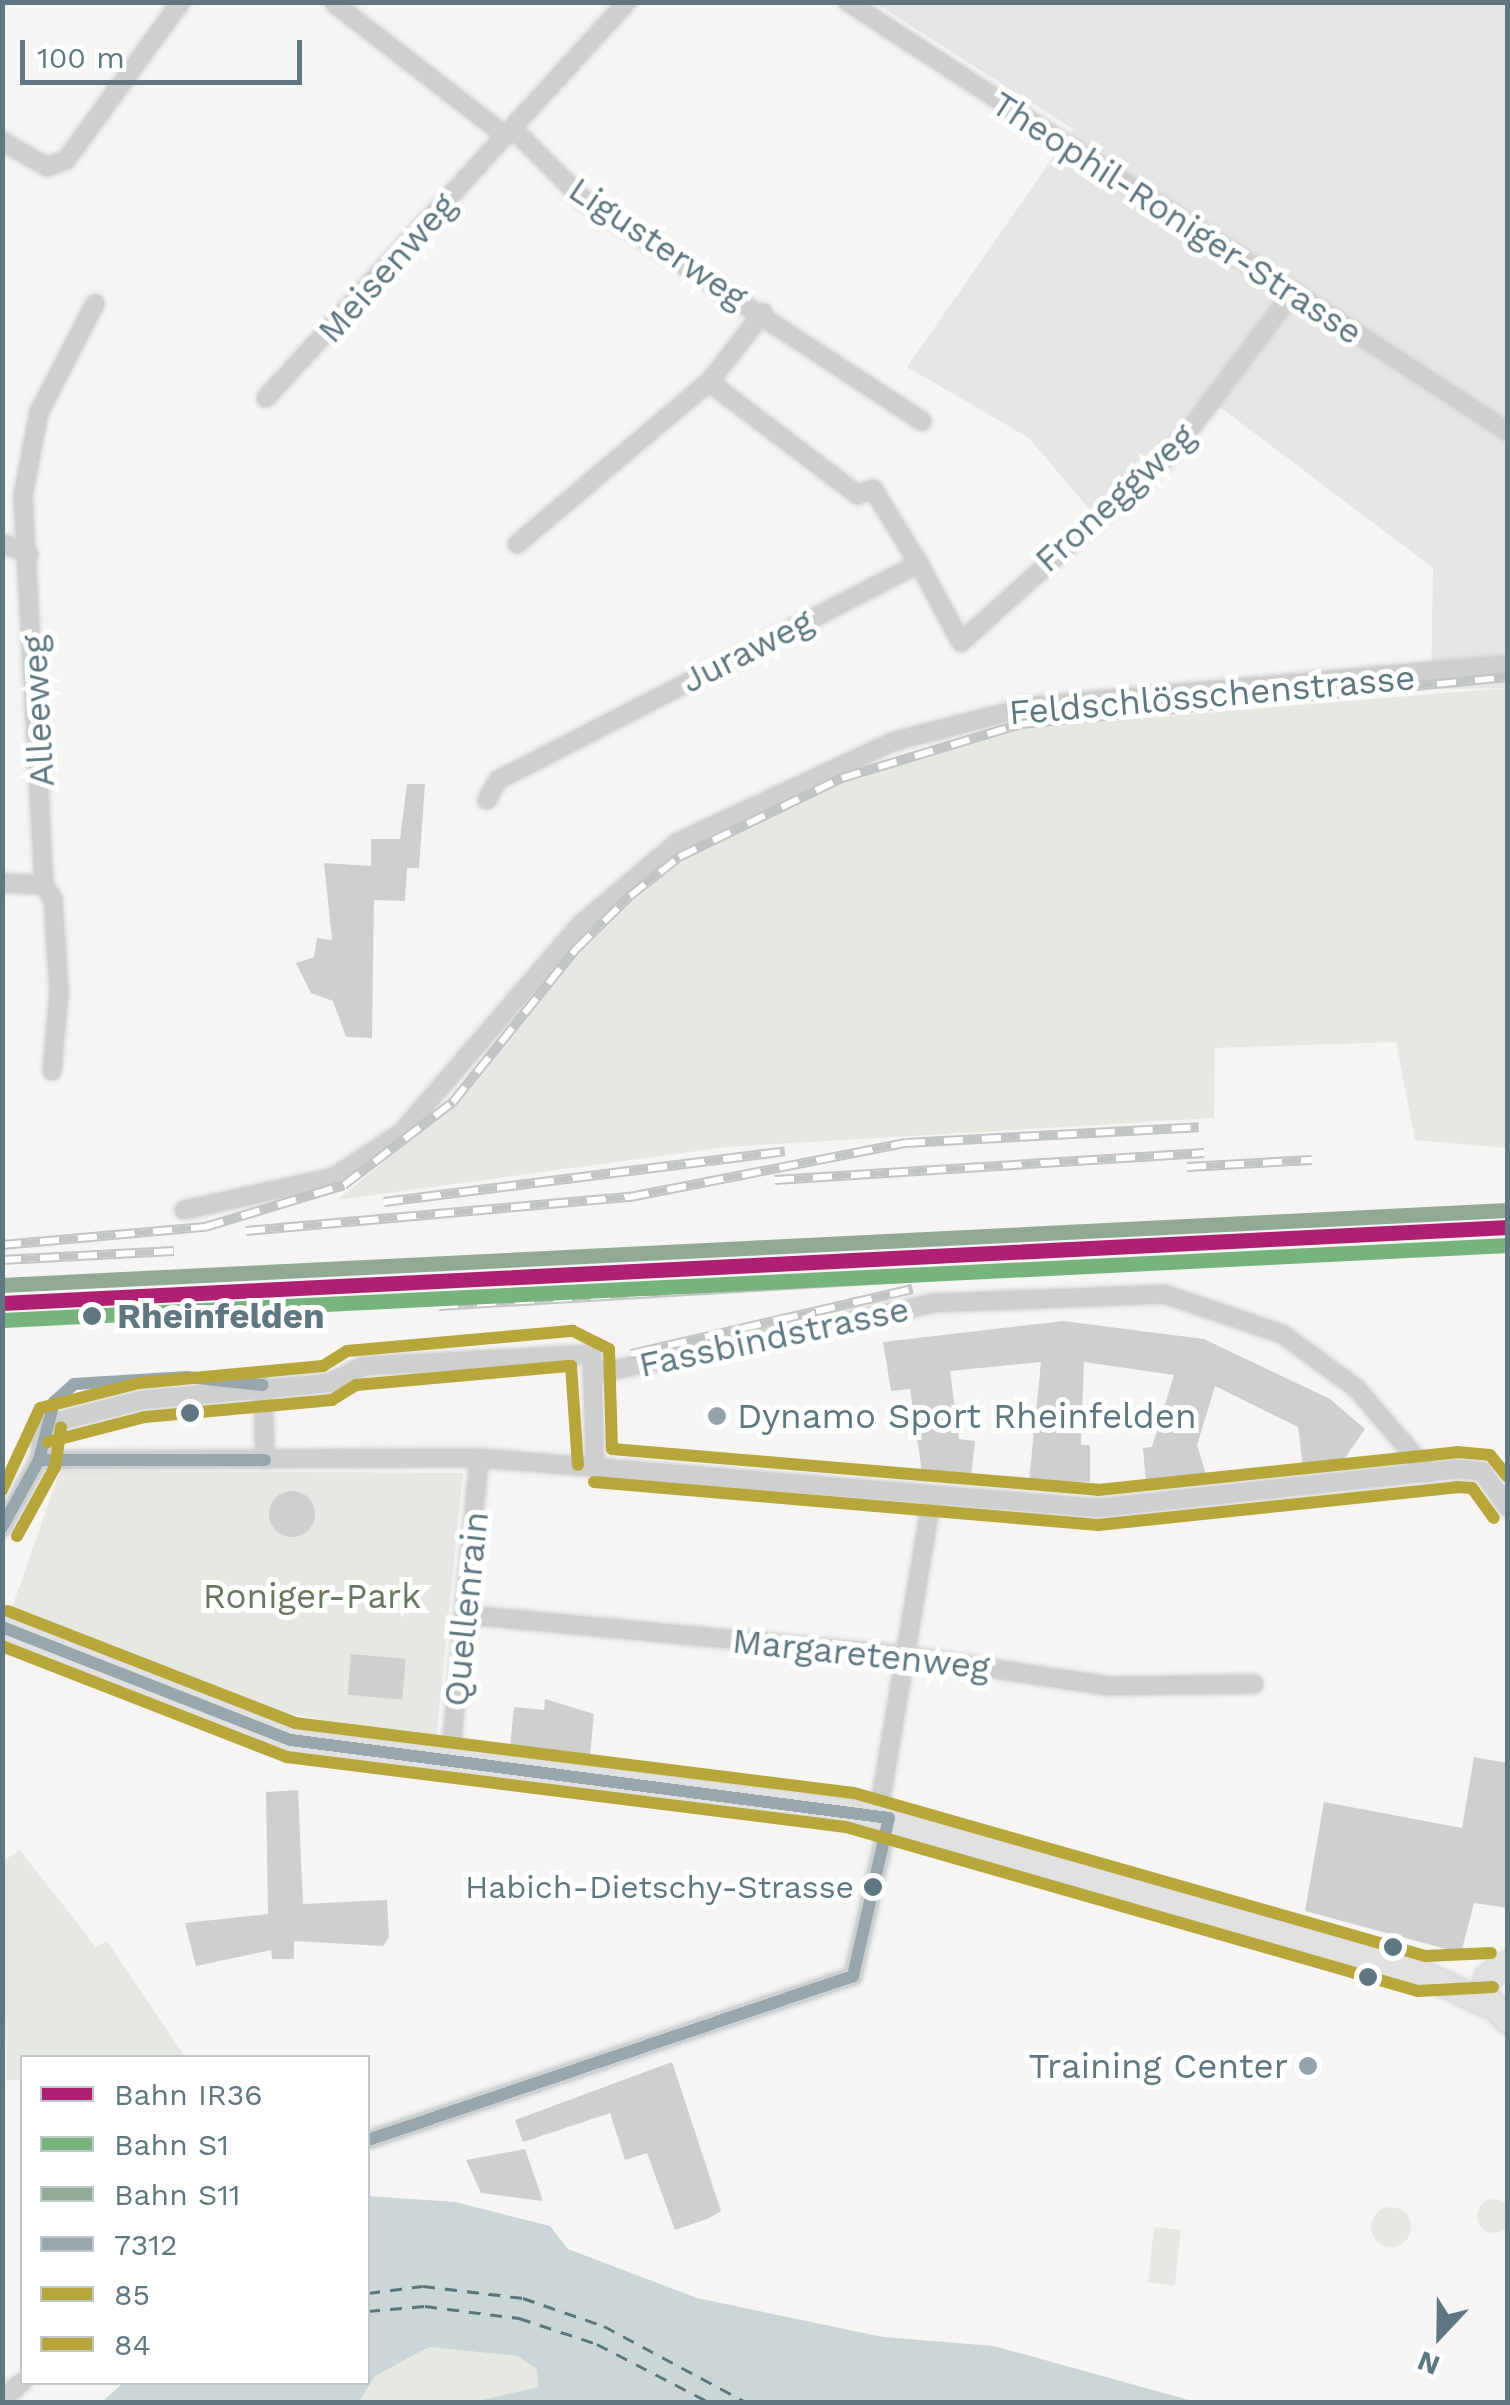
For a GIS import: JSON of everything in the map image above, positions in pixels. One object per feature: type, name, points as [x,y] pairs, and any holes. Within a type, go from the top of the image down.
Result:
[{"type":"main road","points":[[2,1627],[291,1740],[883,1817],[1423,1974],[1485,2003],[1508,2021]]},
{"type":"main road","points":[[1423,1974],[1500,1966],[1485,2003]]},
{"type":"street","points":[[2,141],[47,167],[66,160],[181,2]]},
{"type":"street","name":"Meisenweg","points":[[266,398],[627,2]]},
{"type":"street","name":"Theophil-Roniger-Strasse","points":[[848,2],[1291,295],[1508,432]]},
{"type":"street","points":[[335,4],[509,133]]},
{"type":"street","name":"Ligusterweg","points":[[509,133],[584,200],[922,421]]},
{"type":"street","name":"Froneggweg","points":[[919,564],[961,642],[1172,453],[1291,295]]},
{"type":"street","name":"Alleeweg","points":[[52,1072],[59,992],[54,900],[44,885],[23,496],[34,430],[96,304]]},
{"type":"street","name":"Ligusterweg","points":[[517,544],[709,382],[762,313]]},
{"type":"street","points":[[709,382],[858,496],[874,489],[919,564]]},
{"type":"street","points":[[2,543],[29,554]]},
{"type":"street","name":"Juraweg","points":[[487,800],[498,780],[919,564]]},
{"type":"street","name":"Feldschlösschenstrasse","points":[[184,1210],[334,1177],[402,1132],[581,924],[678,842],[895,741],[1031,706],[1508,664]]},
{"type":"street","points":[[2,883],[44,885]]},
{"type":"street","name":"Fassbindstrasse","points":[[594,1374],[934,1303],[1164,1294],[1282,1334],[1356,1388],[1429,1473]]},
{"type":"street","points":[[2,1528],[40,1460],[44,1424],[142,1400],[240,1395],[264,1386],[329,1383],[364,1366],[574,1348],[592,1354],[594,1465]]},
{"type":"street","points":[[264,1386],[265,1460]]},
{"type":"street","points":[[40,1460],[479,1458],[1098,1508],[1429,1473],[1482,1471],[1508,1508]]},
{"type":"street","name":"Quellenrain","points":[[450,1761],[469,1615],[479,1458]]},
{"type":"street","points":[[370,2139],[853,1976],[883,1817],[932,1496]]},
{"type":"street","name":"Margaretenweg","points":[[469,1615],[908,1656],[1109,1686],[1254,1684]]},
{"type":"shaded area","points":[[875,3],[1507,3],[1507,688],[1431,689],[1433,568],[1220,407],[1090,510],[1029,438],[907,367],[1073,129]]},
{"type":"shaded area","points":[[370,2196],[455,2202],[550,2226],[568,2249],[697,2298],[883,2337],[994,2346],[1196,2402],[473,2402],[538,2387],[537,2369],[517,2356],[429,2347],[375,2376],[370,2384]]},
{"type":"shaded area","points":[[121,2385],[369,2385],[359,2402],[102,2402]]},
{"type":"green space","points":[[1507,688],[1507,1148],[1415,1140],[1396,1042],[1215,1048],[1214,1118],[726,1147],[337,1200],[456,1103],[577,951],[633,901],[683,860],[843,782],[1023,728]]},
{"type":"green space","name":"Roniger-Park","points":[[60,1471],[463,1473],[436,1739],[215,1701],[10,1613]]},
{"type":"green space","points":[[20,1850],[96,1947],[107,1941],[184,2055],[20,2055],[20,2079],[6,2081],[3,1861]]},
{"type":"green space","points":[[1494,2199],[1506,2204],[1511,2216],[1506,2228],[1494,2233],[1482,2228],[1477,2216],[1482,2204]]},
{"type":"green space","points":[[1391,2207],[1405,2213],[1411,2227],[1405,2241],[1391,2247],[1377,2241],[1371,2227],[1377,2213]]},
{"type":"green space","points":[[1154,2227],[1181,2230],[1175,2286],[1148,2283]]},
{"type":"green space","points":[[429,2347],[517,2356],[537,2369],[538,2387],[473,2402],[359,2402],[375,2376]]},
{"type":"building","points":[[407,784],[425,784],[419,868],[407,868],[405,901],[374,900],[372,1038],[346,1037],[333,1001],[311,993],[296,963],[314,957],[317,938],[332,940],[324,863],[371,866],[371,839],[400,839]]},
{"type":"building","points":[[1063,1321],[1204,1339],[1330,1399],[1365,1429],[1341,1464],[1303,1467],[1298,1427],[1215,1386],[1197,1445],[1207,1478],[1146,1483],[1143,1448],[1152,1447],[1174,1375],[1084,1362],[1081,1445],[1090,1445],[1090,1482],[1029,1481],[1041,1362],[950,1371],[959,1439],[975,1441],[971,1478],[922,1472],[910,1389],[891,1391],[883,1342]]},
{"type":"building","points":[[292,1491],[308,1498],[315,1514],[308,1530],[292,1537],[276,1530],[269,1514],[276,1498]]},
{"type":"building","points":[[351,1654],[406,1659],[402,1700],[347,1695]]},
{"type":"building","points":[[545,1699],[594,1714],[590,1756],[510,1748],[514,1707],[544,1710]]},
{"type":"building","points":[[1474,1757],[1508,1763],[1508,1908],[1474,1903],[1461,1953],[1305,1911],[1324,1802],[1462,1828]]},
{"type":"building","points":[[298,1790],[303,1904],[387,1900],[389,1937],[383,1946],[294,1941],[294,1959],[272,1959],[271,1950],[196,1966],[185,1923],[268,1914],[266,1792]]},
{"type":"building","points":[[672,2062],[721,2211],[707,2219],[675,2230],[647,2153],[625,2160],[610,2113],[523,2142],[515,2120]]},
{"type":"building","points":[[525,2149],[543,2201],[481,2193],[466,2160]]},
{"type":"ferry route","points":[[370,2293],[423,2286],[523,2298],[604,2326],[746,2402]]},
{"type":"ferry route","points":[[370,2311],[425,2306],[519,2318],[597,2344],[709,2402]]},
{"type":"railway","points":[[2,1245],[205,1227],[344,1185],[453,1102],[577,948],[630,896],[679,857],[842,778],[1021,724],[1508,677]]},
{"type":"railway","points":[[246,1231],[630,1197],[906,1143],[1199,1127]]},
{"type":"railway","points":[[384,1202],[785,1151]]},
{"type":"railway","points":[[775,1180],[1204,1153]]},
{"type":"railway","points":[[1187,1167],[1312,1160]]},
{"type":"railway","points":[[2,1260],[174,1251]]},
{"type":"railway","points":[[439,1306],[1088,1267]]},
{"type":"railway","points":[[631,1354],[913,1289]]},
{"type":"rail line","name":"S11","points":[[2,1285],[1507,1210]]},
{"type":"rail line","name":"IR36","points":[[2,1303],[1508,1227]]},
{"type":"rail line","name":"S1","points":[[3,1320],[1508,1245]]},
{"type":"transit line","name":"84","points":[[2,1490],[40,1408],[139,1383],[323,1366],[347,1351],[573,1331],[609,1349],[612,1449],[1098,1490],[1457,1452],[1490,1455],[1508,1477]]},
{"type":"transit line","name":"85","points":[[48,1442],[145,1417],[332,1400],[356,1385],[571,1366],[578,1465]]},
{"type":"transit line","name":"7312","points":[[2,1527],[39,1460],[54,1402],[74,1384],[187,1377],[263,1385]]},
{"type":"transit line","name":"85","points":[[17,1536],[55,1467],[61,1427]]},
{"type":"transit line","name":"7312","points":[[39,1460],[265,1460]]},
{"type":"transit line","name":"85","points":[[594,1482],[1098,1525],[1457,1487],[1472,1488],[1494,1518]]},
{"type":"transit line","name":"84","points":[[8,1611],[295,1723],[854,1793],[1425,1956],[1491,1953]]},
{"type":"transit line","name":"7312","points":[[2,1627],[291,1740],[889,1818]]},
{"type":"transit line","name":"85","points":[[2,1646],[287,1757],[846,1827],[1418,1991],[1493,1987]]},
{"type":"transit line","name":"7312","points":[[370,2139],[853,1976],[889,1818]]},
{"type":"place","name":"Rheinfelden","points":[[92,1316]]},
{"type":"place","name":"Dynamo Sport Rheinfelden","points":[[717,1416]]},
{"type":"place","name":"Habich-Dietschy-Strasse","points":[[873,1887]]},
{"type":"place","name":"Training Center","points":[[1308,2066]]}]
